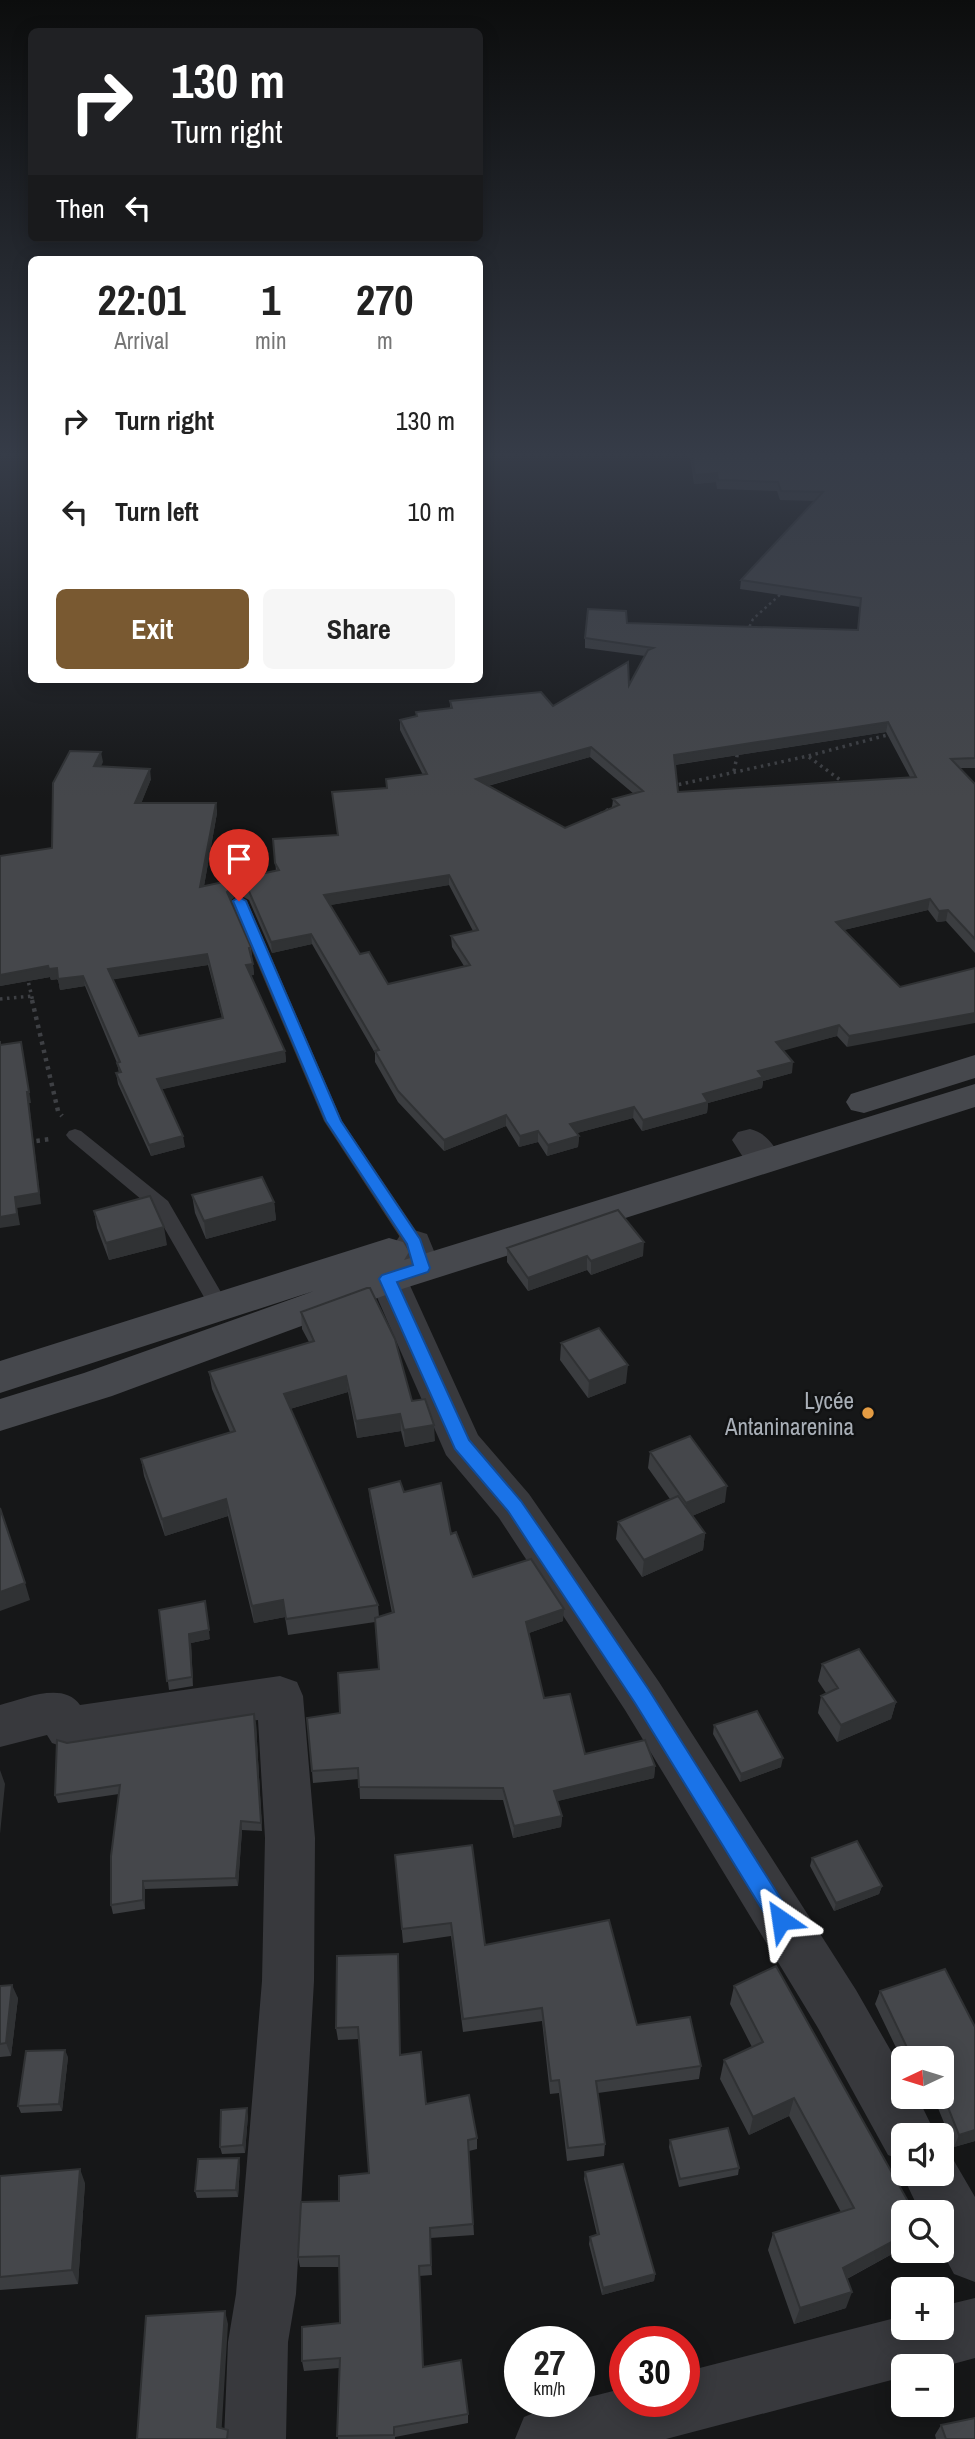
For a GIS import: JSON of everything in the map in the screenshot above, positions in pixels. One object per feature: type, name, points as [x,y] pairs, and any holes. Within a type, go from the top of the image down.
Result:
[{"type":"street","points":[[0,1377],[92,1367],[757,1150],[975,1066]]},
{"type":"street","points":[[757,1150],[975,1095]]},
{"type":"street","points":[[0,1415],[219,1306],[408,1263]]},
{"type":"street","points":[[408,1263],[461,1444],[514,1506],[642,1696],[837,2009],[901,2123]]},
{"type":"street","points":[[0,1726],[58,1712],[69,1728],[280,1696],[290,1838],[288,1981],[266,2294],[258,2342],[255,2439]]},
{"type":"street","points":[[937,2186],[975,2252]]},
{"type":"street","points":[[545,2439],[975,2328]]},
{"type":"lane","points":[[239,901],[333,1121],[408,1263]]},
{"type":"lane","points":[[75,1135],[162,1206],[219,1306]]},
{"type":"path","points":[[743,639],[753,619],[790,587]]},
{"type":"path","points":[[660,790],[897,733]]},
{"type":"path","points":[[734,771],[739,747]]},
{"type":"path","points":[[808,756],[853,791]]},
{"type":"path","points":[[598,815],[622,803]]},
{"type":"path","points":[[25,1143],[75,1135],[58,1111],[26,972]]},
{"type":"path","points":[[0,999],[33,996]]},
{"type":"building","points":[[750,570],[975,570],[975,758],[951,759],[975,784],[975,939],[948,910],[939,911],[930,899],[836,922],[900,987],[975,968],[975,1013],[849,1036],[839,1025],[776,1042],[793,1062],[758,1071],[763,1077],[703,1094],[708,1102],[643,1120],[634,1107],[570,1124],[579,1136],[548,1145],[538,1131],[520,1136],[506,1115],[444,1140],[398,1091],[375,1051],[379,1050],[311,934],[271,942],[248,889],[236,883],[227,892],[251,947],[249,948],[253,964],[246,965],[285,1051],[157,1079],[183,1136],[149,1145],[116,1073],[121,1072],[117,1063],[120,1062],[83,976],[58,979],[57,968],[49,969],[48,966],[0,975],[0,856],[52,848],[53,783],[70,751],[101,752],[94,766],[150,769],[135,803],[216,803],[200,887],[279,870],[275,863],[273,839],[338,835],[332,792],[387,788],[386,779],[427,774],[400,720],[417,716],[416,712],[452,708],[450,701],[541,692],[553,706],[628,662],[629,685],[648,650],[653,648],[585,638],[588,609],[626,611],[627,623],[858,630],[861,598],[741,580]],"holes":[[[888,722],[916,777],[678,792],[674,755]],[[591,747],[643,791],[613,799],[619,805],[565,828],[476,779]],[[449,875],[478,930],[451,936],[470,965],[388,984],[369,952],[360,954],[324,895]],[[207,954],[223,1018],[139,1036],[108,969]]]},
{"type":"building","points":[[21,1042],[39,1193],[15,1197],[17,1214],[0,1217],[0,1045]]},
{"type":"building","points":[[262,1177],[274,1202],[204,1221],[192,1195]]},
{"type":"building","points":[[150,1196],[164,1227],[106,1243],[94,1211]]},
{"type":"building","points":[[618,1210],[644,1242],[591,1261],[587,1256],[528,1278],[507,1248]]},
{"type":"building","points":[[370,1288],[395,1339],[412,1401],[425,1399],[434,1425],[404,1430],[400,1414],[356,1421],[346,1376],[284,1394],[378,1605],[286,1619],[283,1600],[252,1606],[226,1499],[162,1519],[141,1459],[235,1431],[209,1372],[314,1341],[301,1312]]},
{"type":"building","points":[[599,1328],[628,1365],[589,1381],[561,1343]]},
{"type":"building","points":[[690,1436],[727,1486],[686,1503],[650,1452]]},
{"type":"building","points":[[400,1481],[404,1492],[441,1483],[451,1534],[456,1532],[473,1577],[531,1559],[564,1609],[526,1622],[544,1698],[570,1694],[585,1754],[645,1740],[655,1766],[554,1791],[562,1816],[514,1826],[503,1788],[359,1787],[358,1768],[312,1771],[307,1718],[340,1713],[338,1673],[379,1669],[375,1618],[394,1612],[369,1489]]},
{"type":"building","points":[[678,1496],[705,1533],[644,1560],[618,1522]]},
{"type":"building","points":[[0,1508],[25,1583],[0,1592]]},
{"type":"building","points":[[205,1601],[209,1630],[189,1634],[192,1677],[167,1681],[159,1610]]},
{"type":"building","points":[[859,1649],[896,1702],[841,1725],[821,1696],[838,1688],[822,1664]]},
{"type":"building","points":[[757,1711],[783,1758],[741,1774],[714,1725]]},
{"type":"building","points":[[254,1714],[261,1823],[241,1821],[236,1878],[143,1881],[143,1900],[111,1905],[111,1856],[120,1785],[55,1795],[57,1740],[67,1743]]},
{"type":"building","points":[[857,1841],[882,1886],[836,1903],[812,1858]]},
{"type":"building","points":[[472,1845],[485,1945],[609,1920],[637,2025],[690,2017],[701,2066],[596,2081],[605,2144],[568,2148],[559,2080],[551,2081],[542,2008],[463,2019],[451,1923],[402,1929],[395,1855]]},
{"type":"building","points":[[398,1954],[400,2055],[421,2052],[426,2104],[469,2095],[477,2138],[468,2140],[473,2224],[430,2228],[431,2265],[419,2266],[423,2367],[461,2360],[468,2414],[394,2427],[394,2435],[337,2436],[340,2358],[302,2361],[302,2327],[340,2323],[339,2256],[298,2257],[301,2202],[339,2201],[339,2176],[369,2173],[358,2027],[336,2028],[337,1956]]},
{"type":"building","points":[[776,1966],[891,2171],[891,2186],[899,2186],[907,2200],[891,2200],[891,2242],[843,2268],[852,2292],[800,2308],[773,2233],[854,2208],[794,2098],[753,2117],[724,2060],[763,2042],[734,1986]]},
{"type":"building","points":[[945,1969],[975,2027],[975,2130],[959,2135],[949,2109],[954,2109],[954,2046],[906,2046],[880,1991]]},
{"type":"building","points":[[12,1985],[6,2043],[0,2044],[0,1986]]},
{"type":"building","points":[[65,2050],[59,2104],[18,2106],[26,2051]]},
{"type":"building","points":[[247,2108],[243,2145],[220,2147],[221,2110]]},
{"type":"building","points":[[728,2128],[739,2168],[680,2179],[670,2140]]},
{"type":"building","points":[[239,2158],[236,2190],[195,2191],[198,2159]]},
{"type":"building","points":[[623,2164],[655,2274],[603,2288],[590,2237],[599,2234],[585,2172]]},
{"type":"building","points":[[80,2169],[72,2270],[0,2277],[0,2176]]},
{"type":"building","points":[[225,2311],[217,2427],[228,2430],[227,2439],[137,2439],[146,2316]]},
{"type":"building","points":[[975,2418],[975,2439],[946,2439],[941,2425]]},
{"type":"place","name":"Lycée Antaninarenina","points":[[868,1413]]},
{"type":"route","points":[[239,901],[333,1121],[414,1243],[422,1268],[388,1279],[461,1444],[514,1506],[543,1548],[642,1696],[781,1920]]}]
